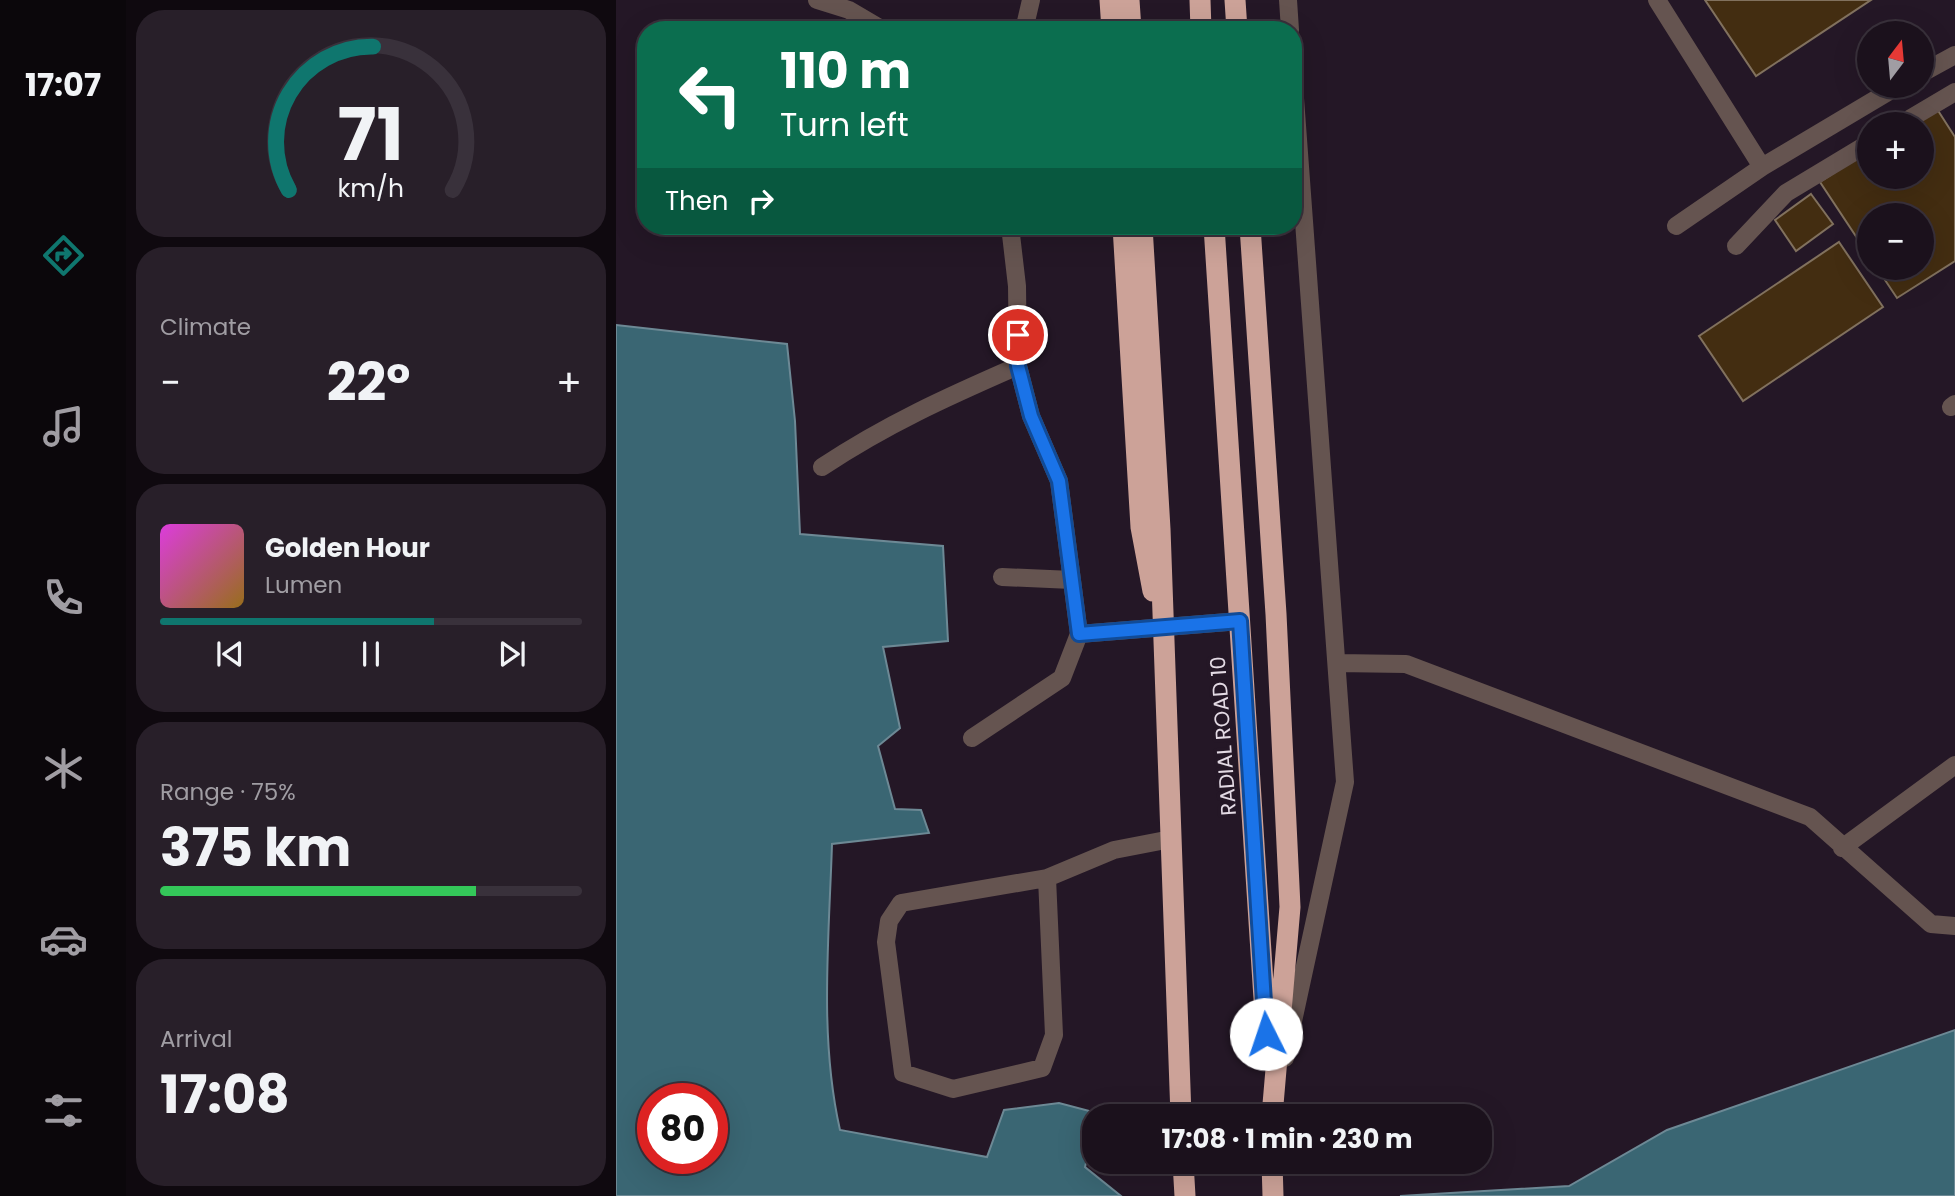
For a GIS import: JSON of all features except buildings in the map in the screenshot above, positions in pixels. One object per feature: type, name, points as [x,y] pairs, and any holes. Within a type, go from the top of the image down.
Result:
[{"type":"highway","points":[[1110,0],[1111,21]]},
{"type":"highway","points":[[1129,0],[1130,21]]},
{"type":"highway","points":[[1199,0],[1200,21]]},
{"type":"highway","points":[[1234,0],[1236,21]]},
{"type":"highway","points":[[1124,235],[1141,527],[1147,571],[1162,627]]},
{"type":"highway","points":[[1143,235],[1160,529],[1181,1104]]},
{"type":"highway","name":"RADIAL ROAD 10","points":[[1215,235],[1271,1104]]},
{"type":"highway","points":[[1251,235],[1276,614],[1290,907],[1273,1104]]},
{"type":"highway","points":[[1183,1174],[1184,1193]]},
{"type":"highway","points":[[1272,1174],[1273,1193]]},
{"type":"street","points":[[817,0],[849,10],[868,21]]},
{"type":"street","points":[[1026,21],[1031,0]]},
{"type":"street","points":[[1288,0],[1289,21]]},
{"type":"street","points":[[1657,0],[1762,167]]},
{"type":"street","points":[[1934,66],[1955,55]]},
{"type":"street","points":[[1921,112],[1955,92]]},
{"type":"street","points":[[1676,226],[1762,167],[1878,98]]},
{"type":"street","points":[[1736,246],[1786,192],[1857,150]]},
{"type":"street","points":[[1275,1104],[1345,782],[1302,192]]},
{"type":"street","points":[[972,738],[1062,678],[1079,634],[1059,481],[1031,416],[1018,366],[1017,286],[1011,235]]},
{"type":"street","points":[[822,467],[908,414],[1018,366]]},
{"type":"street","points":[[1002,577],[1072,580]]},
{"type":"street","points":[[1079,634],[1240,621]]},
{"type":"street","points":[[1337,663],[1406,664],[1810,817],[1931,924],[1955,926]]},
{"type":"street","points":[[1842,848],[1955,765]]},
{"type":"street","points":[[1047,878],[1054,1035],[1042,1068],[953,1089],[903,1073],[886,942],[889,921],[901,903],[1047,878],[1114,850],[1171,839]]},
{"type":"water","points":[[616,325],[787,344],[795,421],[800,534],[943,546],[948,641],[883,647],[900,728],[878,746],[895,809],[921,810],[929,833],[832,844],[827,1024],[829,1059],[840,1130],[987,1157],[1004,1110],[1059,1103],[1082,1109],[1082,1174],[1094,1174],[1121,1196],[616,1196]]},
{"type":"water","points":[[1955,1030],[1955,1196],[1400,1196],[1569,1186],[1667,1130]]},
{"type":"route","points":[[1018,335],[1018,366],[1031,416],[1059,481],[1079,634],[1240,621],[1266,1034]]}]
